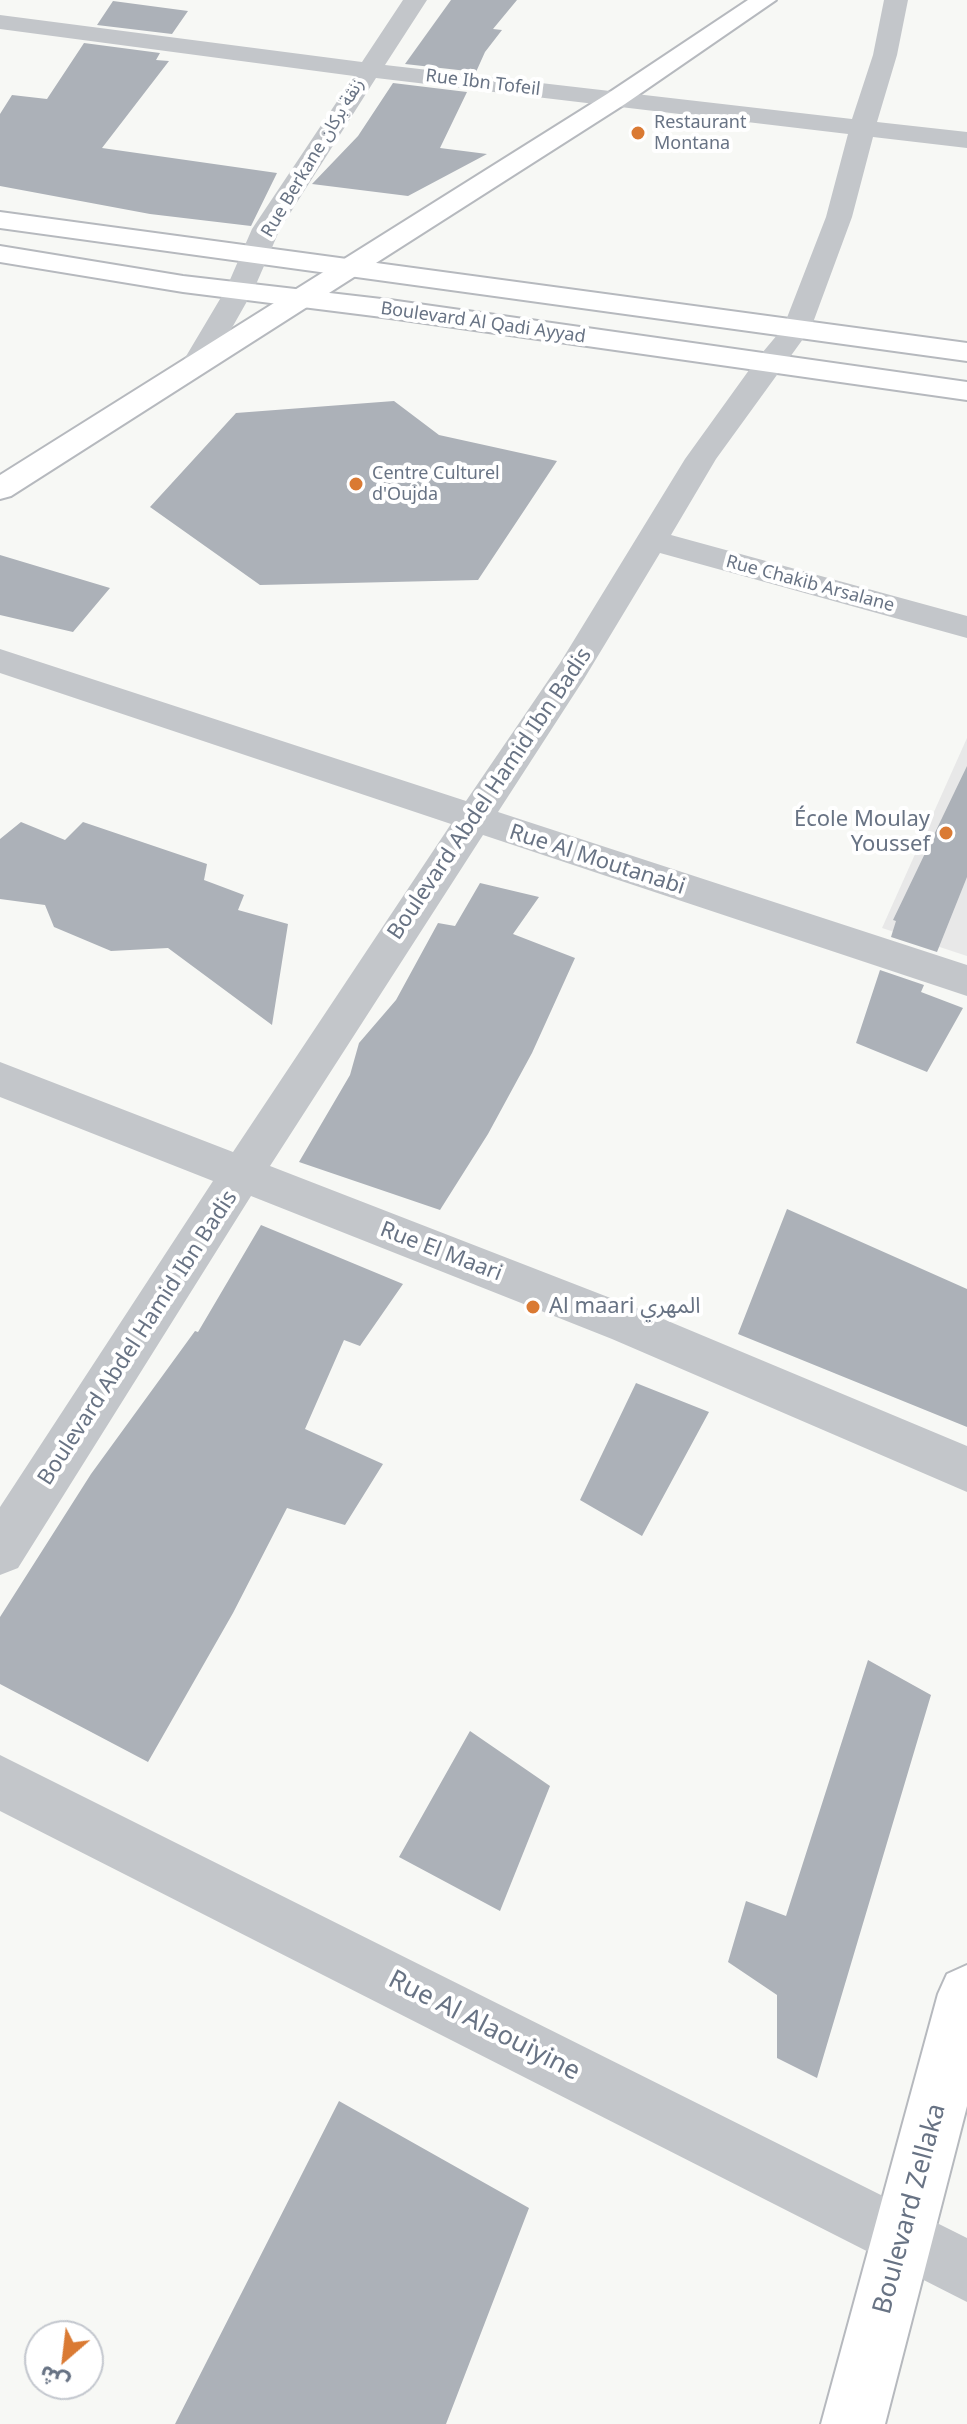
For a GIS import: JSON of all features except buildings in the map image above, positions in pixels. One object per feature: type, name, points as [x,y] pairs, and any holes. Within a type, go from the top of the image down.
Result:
[{"type":"main road","points":[[0,489],[616,99],[764,0]]},
{"type":"main road","name":"Boulevard Al Qadi Ayyad","points":[[0,220],[967,352]]},
{"type":"main road","name":"Boulevard Al Qadi Ayyad","points":[[0,254],[183,284],[536,329],[767,365],[967,391]]},
{"type":"main road","name":"Boulevard Zellaka","points":[[853,2424],[967,1994]]},
{"type":"street","name":"Rue Berkane زنقة بركان","points":[[197,363],[240,289],[266,229],[415,0]]},
{"type":"street","name":"Boulevard Abdel Hamid Ibn Badis","points":[[0,1551],[572,671],[701,459],[797,328],[839,217],[885,55],[896,0]]},
{"type":"street","name":"Rue Ibn Tofeil","points":[[0,22],[367,70],[967,140]]},
{"type":"street","name":"Rue Chakib Arsalane","points":[[653,541],[967,627]]},
{"type":"street","name":"Rue Al Moutanabi","points":[[0,661],[967,981]]},
{"type":"street","name":"Rue El Maari","points":[[0,1079],[628,1325],[967,1469]]},
{"type":"street","name":"Rue Al Alaouiyine","points":[[0,1782],[967,2271]]},
{"type":"shaded area","name":"École Moulay Youssef","points":[[967,738],[967,956],[882,928]]},
{"type":"place","name":"Restaurant Montana","points":[[638,133]]},
{"type":"place","name":"Centre Culturel d'Oujda","points":[[356,484]]},
{"type":"place","name":"École Moulay Youssef","points":[[946,833]]},
{"type":"place","name":"Al maari المهري","points":[[533,1307]]}]
